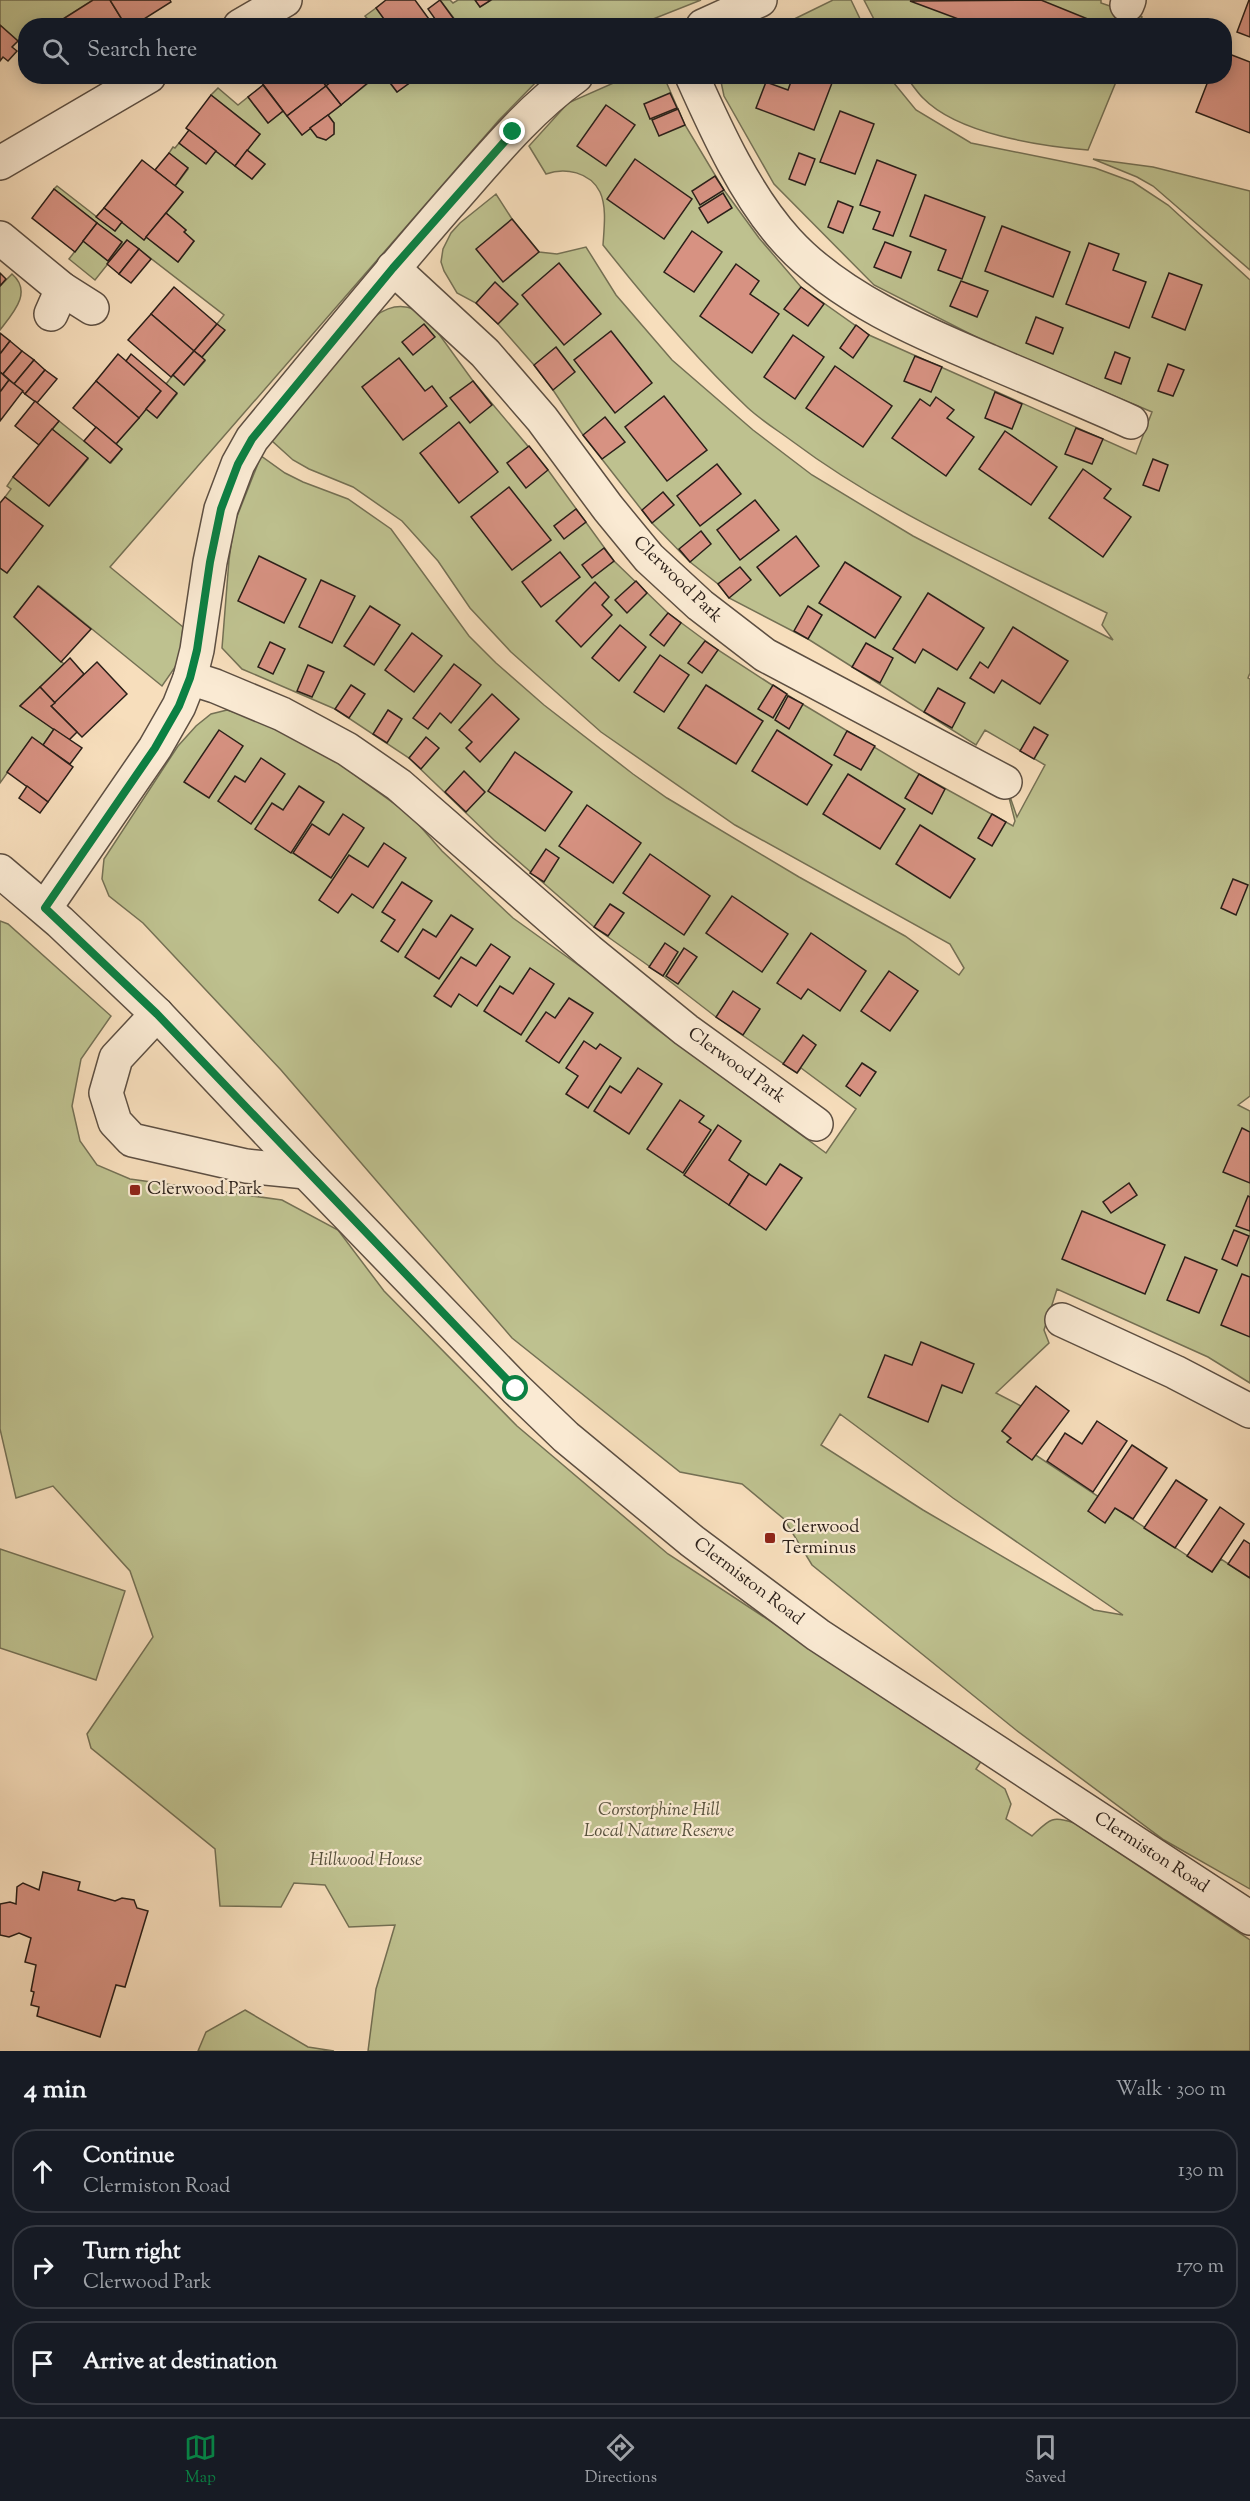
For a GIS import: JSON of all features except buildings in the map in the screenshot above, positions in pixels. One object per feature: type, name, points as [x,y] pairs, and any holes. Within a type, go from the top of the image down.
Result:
[{"type":"street","points":[[238,16],[285,0]]},
{"type":"street","points":[[720,18],[759,0]]},
{"type":"street","points":[[0,164],[135,84]]},
{"type":"street","points":[[45,908],[155,748],[179,706],[190,678],[197,650],[210,562],[221,509],[238,464],[252,439],[393,268],[513,132],[541,104],[566,84]]},
{"type":"street","points":[[696,84],[721,142],[763,209],[788,242],[827,275],[903,324],[1131,422]]},
{"type":"street","points":[[0,238],[56,301],[92,308]]},
{"type":"street","name":"Clerwood Park","points":[[393,268],[485,353],[542,419],[608,508],[649,558],[700,605],[765,655],[1005,782]]},
{"type":"street","name":"Clerwood Park","points":[[190,678],[282,714],[347,749],[399,785],[554,921],[686,1030],[816,1124]]},
{"type":"street","name":"Clermiston Road","points":[[0,871],[45,908],[157,1014],[306,1172],[566,1437],[692,1541],[818,1635],[1250,1918]]},
{"type":"street","points":[[157,1014],[116,1058],[106,1093],[115,1122],[132,1140],[246,1166],[306,1172]]},
{"type":"street","points":[[1078,1335],[1250,1411]]},
{"type":"green space","points":[[0,0],[93,0],[65,18],[18,18],[18,41],[0,25]]},
{"type":"green space","points":[[440,0],[450,0],[453,3],[458,0],[475,0],[480,7],[491,0],[701,0],[656,18],[454,18]]},
{"type":"green space","points":[[833,0],[851,0],[860,18],[796,18]]},
{"type":"green space","points":[[864,0],[1101,0],[1101,3],[1142,17],[1142,18],[873,18]]},
{"type":"green space","points":[[376,8],[384,18],[367,18],[365,16]]},
{"type":"green space","points":[[367,84],[391,84],[397,92],[408,84],[534,84],[499,120],[110,567],[183,627],[180,660],[162,686],[39,586],[17,613],[14,617],[64,664],[20,706],[54,729],[43,745],[32,738],[0,783],[0,568],[7,573],[42,526],[5,497],[11,489],[7,486],[13,477],[49,506],[88,459],[52,429],[59,421],[111,463],[122,449],[116,444],[146,409],[157,418],[177,394],[166,384],[173,375],[184,385],[205,361],[202,357],[224,331],[217,324],[224,315],[127,240],[95,280],[69,259],[83,241],[108,261],[122,243],[54,189],[57,186],[115,231],[122,222],[144,240],[146,237],[178,262],[194,241],[184,232],[186,230],[166,213],[183,192],[175,186],[188,169],[169,153],[173,147],[175,148],[179,143],[206,163],[216,151],[252,179],[265,164],[247,150],[260,134],[211,95],[218,88],[238,105],[248,97],[268,123],[283,111],[302,135],[310,128],[317,136],[326,140],[334,133],[334,123],[328,115]]},
{"type":"green space","points":[[611,84],[667,84],[685,125],[724,190],[759,238],[801,287],[869,335],[1136,454],[1152,412],[982,340],[874,285],[774,184],[724,96],[721,84],[895,84],[916,110],[971,143],[1095,168],[1133,182],[1168,205],[1250,280],[1250,673],[1248,678],[1250,679],[1250,1096],[1238,1105],[1250,1111],[1250,1383],[1208,1357],[1057,1289],[1044,1330],[1049,1343],[996,1393],[1021,1406],[1002,1431],[1010,1438],[1212,1572],[1221,1559],[1250,1578],[1250,1889],[1164,1840],[1016,1730],[812,1565],[784,1519],[742,1484],[680,1472],[512,1338],[281,1070],[143,923],[109,896],[102,879],[104,859],[178,746],[196,726],[211,714],[227,710],[250,717],[326,754],[411,816],[442,851],[513,918],[588,972],[654,1027],[826,1153],[856,1109],[801,1068],[797,1073],[716,1017],[594,927],[494,840],[409,758],[335,709],[242,669],[222,648],[234,524],[261,456],[285,473],[303,482],[348,499],[391,529],[469,636],[544,705],[633,774],[667,798],[799,877],[905,936],[959,975],[964,968],[950,944],[735,825],[601,732],[511,652],[470,608],[438,561],[402,521],[353,487],[293,460],[271,440],[282,422],[316,388],[364,326],[378,314],[394,307],[411,308],[428,319],[473,381],[548,470],[614,561],[668,613],[718,650],[789,696],[919,774],[1013,826],[1015,821],[1005,782],[1017,817],[1045,765],[985,730],[976,745],[808,639],[729,598],[718,584],[690,562],[652,523],[583,435],[534,365],[498,324],[476,303],[457,293],[441,262],[443,249],[451,233],[496,194],[512,219],[539,252],[557,254],[586,247],[616,295],[672,360],[753,430],[812,475],[913,536],[1113,640],[1102,625],[1107,613],[986,555],[906,513],[829,467],[764,421],[728,389],[672,329],[603,245],[604,204],[596,185],[584,176],[569,171],[546,174],[529,146],[568,103]],"holes":[[[840,1414],[953,1498],[1123,1615],[1094,1610],[923,1510],[821,1445]]]},
{"type":"green space","points":[[912,84],[1115,84],[1088,150],[1024,141],[978,129],[957,121],[923,98]]},
{"type":"green space","points":[[1093,159],[1153,167],[1250,191],[1250,270],[1153,186]]},
{"type":"green space","points":[[12,274],[21,288],[21,295],[15,310],[0,330],[0,286]]},
{"type":"green space","name":"Corstorphine Hill Local Nature Reserve","points":[[0,921],[8,924],[111,1016],[81,1059],[72,1106],[80,1141],[97,1165],[130,1179],[282,1200],[338,1230],[384,1291],[517,1426],[668,1554],[982,1760],[976,1769],[1005,1789],[1011,1804],[1006,1819],[1032,1836],[1051,1820],[1060,1819],[1074,1823],[1250,1940],[1250,2051],[368,2051],[376,1989],[395,1925],[349,1927],[325,1885],[294,1883],[281,1907],[220,1906],[215,1849],[91,1748],[87,1734],[153,1637],[130,1571],[53,1486],[16,1498],[0,1429]]},
{"type":"green space","points":[[0,1549],[125,1591],[96,1680],[0,1648]]},
{"type":"green space","points":[[245,2010],[308,2047],[334,2051],[198,2051],[206,2032]]},
{"type":"place","name":"Clerwood Park","points":[[135,1190]]},
{"type":"place","name":"Clerwood Terminus","points":[[770,1538]]},
{"type":"route","points":[[513,132],[393,268],[252,439],[238,464],[221,509],[210,562],[197,650],[190,678],[179,706],[155,748],[45,908],[157,1014],[516,1389]]},
{"type":"park label","name":"Hillwood House","points":[[366,1861]]}]
